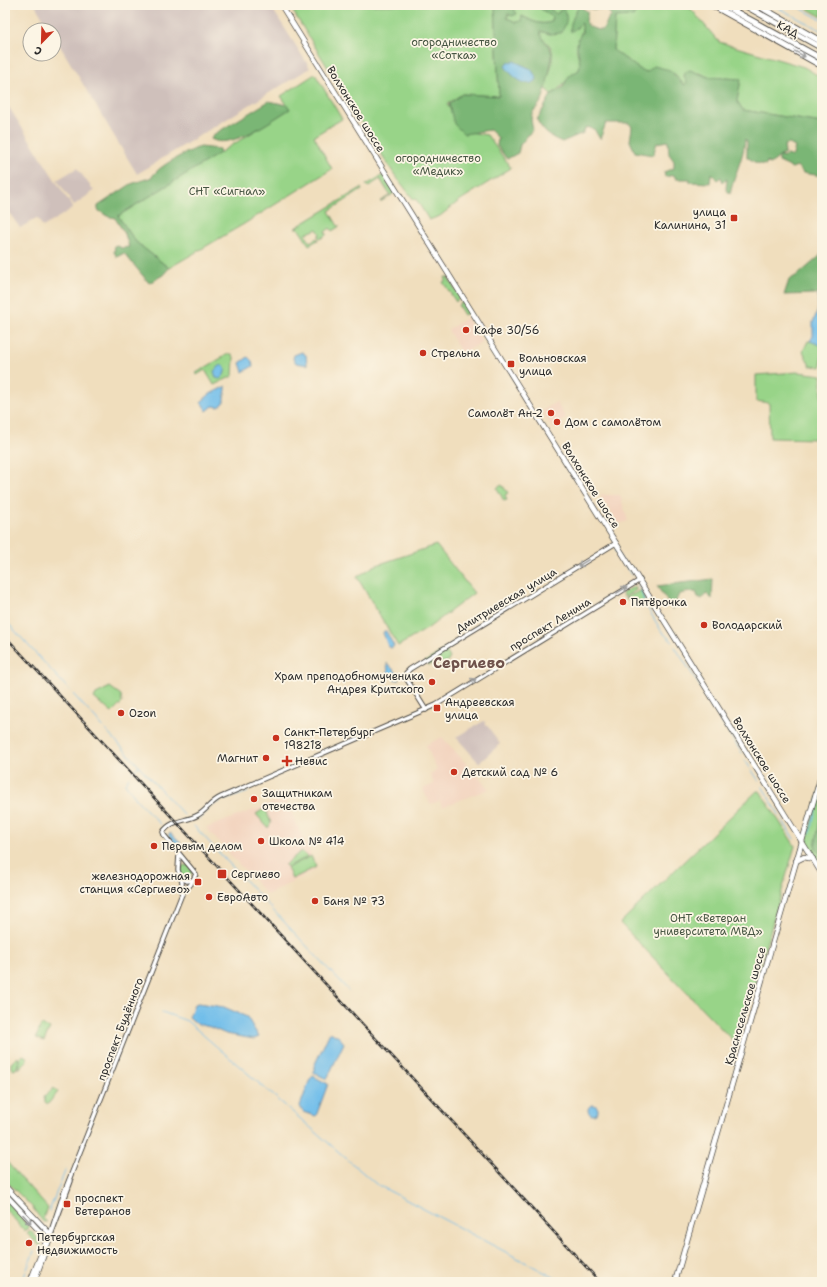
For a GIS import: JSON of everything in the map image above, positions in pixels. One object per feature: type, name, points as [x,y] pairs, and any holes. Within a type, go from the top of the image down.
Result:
[{"type":"highway","points":[[712,5],[822,66]]},
{"type":"highway","points":[[723,5],[777,41]]},
{"type":"highway","name":"КАД","points":[[723,5],[822,59]]},
{"type":"highway","name":"КАД","points":[[744,5],[822,48]]},
{"type":"highway","points":[[757,5],[822,42]]},
{"type":"main road","name":"Волхонское шоссе","points":[[281,5],[822,874]]},
{"type":"main road","name":"Красносельское шоссе","points":[[674,1282],[822,772]]},
{"type":"main road","points":[[796,861],[804,857],[813,859]]},
{"type":"main road","points":[[5,1186],[50,1234]]},
{"type":"main road","points":[[5,1194],[48,1240]]},
{"type":"main road","name":"проспект Будённого","points":[[34,1282],[50,1234]]},
{"type":"main road","name":"проспект Будённого","points":[[30,1282],[48,1240]]},
{"type":"street","name":"Дмитриевская улица","points":[[426,710],[406,678],[406,673],[410,669],[616,543]]},
{"type":"street","name":"проспект Ленина","points":[[179,854],[164,835],[163,832],[168,826],[197,816],[214,800],[220,797],[426,710],[640,580]]},
{"type":"street","points":[[179,854],[196,874],[193,880],[187,881],[181,878],[178,871],[179,854]]},
{"type":"street","points":[[178,866],[182,863],[188,863]]},
{"type":"street","name":"проспект Будённого","points":[[181,878],[182,894]]},
{"type":"street","name":"проспект Будённого","points":[[50,1234],[53,1222],[182,894],[193,880]]},
{"type":"street","name":"проспект Будённого","points":[[50,1234],[74,1170]]},
{"type":"street","points":[[40,1225],[48,1226],[53,1222]]},
{"type":"shaded area","points":[[35,5],[270,5],[310,68],[137,174],[62,49],[62,22],[45,22]]},
{"type":"shaded area","points":[[5,101],[73,208],[43,227],[37,218],[20,228],[5,207]]},
{"type":"shaded area","points":[[77,168],[94,191],[74,205],[57,180]]},
{"type":"shaded area","points":[[466,318],[482,342],[462,354],[448,330]]},
{"type":"shaded area","points":[[556,402],[566,418],[553,429],[542,411]]},
{"type":"shaded area","points":[[600,495],[620,495],[628,521],[618,524]]},
{"type":"shaded area","points":[[484,721],[500,744],[479,763],[456,737]]},
{"type":"shaded area","name":"Детский сад № 6","points":[[442,737],[489,789],[442,807],[440,801],[430,804],[423,789],[434,784],[430,774],[437,770],[426,745]]},
{"type":"shaded area","name":"Школа № 414","points":[[285,798],[317,869],[267,895],[206,828]]},
{"type":"green space","points":[[289,5],[495,5],[499,96],[462,94],[447,104],[463,131],[487,135],[511,168],[459,201],[440,216],[429,220],[416,199],[414,200],[394,174]]},
{"type":"green space","points":[[495,5],[512,5],[517,14],[512,16],[508,14],[507,18],[516,22],[521,21],[522,16],[540,23],[551,22],[552,17],[536,5],[546,5],[556,14],[563,8],[566,15],[565,24],[561,33],[550,34],[540,31],[542,37],[550,48],[552,55],[545,92],[531,118],[533,129],[520,145],[518,153],[507,159],[497,146],[498,138],[490,130],[464,134],[454,124],[449,104],[462,94],[499,96]]},
{"type":"green space","points":[[512,5],[536,5],[552,17],[552,22],[540,23],[522,16],[521,21],[516,22],[507,18]]},
{"type":"green space","points":[[546,5],[580,5],[576,12],[576,29],[582,22],[577,47],[580,64],[579,70],[551,95],[545,87],[553,55],[550,46],[542,38],[540,31],[550,34],[562,9],[556,14]]},
{"type":"green space","points":[[582,5],[639,5],[633,16],[615,17],[613,50],[642,71],[647,72],[654,66],[670,70],[684,85],[687,83],[684,76],[685,72],[690,70],[708,77],[741,79],[737,101],[743,110],[822,123],[822,176],[803,173],[797,166],[792,168],[779,162],[779,157],[769,164],[767,161],[766,165],[756,163],[747,157],[747,142],[745,139],[743,153],[730,194],[726,189],[727,179],[723,182],[721,177],[717,180],[713,174],[711,174],[710,183],[690,182],[690,179],[676,179],[674,175],[665,177],[664,172],[674,168],[674,161],[669,154],[668,141],[657,143],[653,155],[635,152],[630,141],[632,127],[629,123],[606,123],[600,139],[594,129],[586,127],[583,133],[562,142],[550,136],[544,131],[537,120],[551,95],[563,87],[569,76],[579,70],[580,60],[577,42],[582,33],[582,23],[571,32],[571,29],[572,22],[579,6],[587,11],[586,21],[588,25],[593,28],[603,30],[609,17],[612,16],[606,9],[592,9]],"holes":[[[789,144],[795,147],[791,157],[787,154],[786,156],[779,157],[785,153],[784,145]]]},
{"type":"green space","points":[[639,5],[684,5],[691,9],[719,42],[804,67],[822,78],[822,123],[743,110],[737,101],[741,79],[708,77],[700,73],[684,76],[688,83],[684,85],[675,74],[642,71],[613,50],[615,16],[633,16]]},
{"type":"green space","points":[[801,5],[822,5],[822,17]]},
{"type":"green space","name":"СНТ «Сигнал»","points":[[315,74],[342,119],[314,136],[332,169],[244,224],[169,268],[136,242],[118,216],[290,109],[281,96]]},
{"type":"green space","points":[[269,101],[287,105],[290,109],[263,126],[240,137],[229,141],[219,142],[211,139],[213,135]]},
{"type":"green space","points":[[200,147],[219,149],[220,153],[118,216],[136,242],[169,268],[163,275],[149,283],[124,253],[117,257],[114,252],[115,245],[122,248],[129,247],[125,234],[115,218],[107,216],[98,210],[98,206],[131,184],[152,177],[167,164]]},
{"type":"green space","points":[[383,175],[394,191],[393,194],[380,202],[390,195],[380,179],[368,187],[366,185]]},
{"type":"green space","points":[[361,188],[362,190],[329,211],[338,226],[340,226],[332,231],[330,228],[325,232],[327,234],[320,239],[318,236],[320,234],[317,229],[305,234],[310,242],[317,238],[318,240],[309,245],[298,228],[295,228]]},
{"type":"green space","points":[[822,252],[822,292],[815,294],[784,295],[789,280],[799,274],[820,256]]},
{"type":"green space","points":[[445,277],[448,277],[461,299],[458,299],[456,302],[443,282],[446,280]]},
{"type":"green space","points":[[463,302],[469,312],[464,315],[458,305]]},
{"type":"green space","points":[[808,341],[816,342],[822,346],[821,367],[810,366],[803,351]]},
{"type":"green space","points":[[228,354],[232,354],[234,357],[233,376],[214,385],[205,370],[197,375],[196,373]]},
{"type":"green space","points":[[798,372],[822,375],[821,439],[770,438],[769,403],[756,401],[756,375]]},
{"type":"green space","points":[[502,485],[508,493],[505,495],[507,500],[504,501],[497,488]]},
{"type":"green space","points":[[436,545],[474,593],[427,629],[398,646],[357,577],[374,566]]},
{"type":"green space","points":[[713,579],[712,599],[706,593],[702,599],[698,597],[696,592],[685,593],[679,595],[673,610],[657,586]]},
{"type":"green space","points":[[635,586],[636,590],[624,597],[622,593]]},
{"type":"green space","points":[[642,590],[645,600],[641,604],[625,598]]},
{"type":"green space","points":[[445,649],[450,658],[447,662],[428,665],[425,662]]},
{"type":"green space","points":[[110,687],[121,695],[122,703],[112,713],[94,698],[96,694]]},
{"type":"green space","points":[[822,782],[822,847],[815,846],[822,856],[822,867],[806,842]]},
{"type":"green space","name":"ОНТ «Ветеран университета МВД»","points":[[757,791],[760,791],[795,846],[737,1045],[620,923]]},
{"type":"green space","points":[[822,808],[822,856],[815,846]]},
{"type":"green space","points":[[262,810],[266,810],[271,823],[268,828],[256,814]]},
{"type":"green space","points":[[301,851],[308,857],[287,867],[285,865]]},
{"type":"green space","points":[[311,856],[316,867],[292,879],[287,868]]},
{"type":"green space","points":[[186,865],[190,867],[192,871],[190,875],[186,877],[182,875],[180,871],[182,867]]},
{"type":"green space","points":[[41,1025],[50,1028],[44,1041],[36,1038]]},
{"type":"green space","points":[[23,1055],[27,1057],[27,1060],[19,1069],[20,1058]]},
{"type":"green space","points":[[18,1057],[19,1061],[16,1069],[14,1070],[11,1068],[11,1063]]},
{"type":"green space","points":[[54,1088],[58,1092],[48,1104],[45,1102],[44,1097]]},
{"type":"green space","points":[[5,1160],[48,1208],[43,1218],[47,1222],[43,1222],[32,1207],[5,1180]]},
{"type":"green space","points":[[5,1199],[29,1227],[25,1231],[5,1209]]},
{"type":"green space","points":[[30,1230],[41,1242],[41,1247],[27,1233]]},
{"type":"water","points":[[514,61],[531,69],[537,78],[536,81],[527,83],[515,77],[505,66],[509,62]]},
{"type":"water","points":[[822,293],[822,346],[810,341],[813,336],[813,322],[818,310],[818,295]]},
{"type":"water","points":[[302,352],[306,355],[307,365],[296,363],[293,359],[294,355]]},
{"type":"water","points":[[248,357],[252,361],[253,366],[243,372],[240,363]]},
{"type":"water","points":[[223,365],[226,368],[224,375],[220,379],[216,378],[214,371]]},
{"type":"water","points":[[226,386],[224,403],[219,407],[213,406],[207,411],[201,402],[210,394]]},
{"type":"water","points":[[386,631],[394,646],[391,648],[388,646],[383,633]]},
{"type":"water","points":[[387,663],[396,672],[399,680],[394,679],[388,673]]},
{"type":"water","points":[[170,833],[181,843],[178,847],[168,835]]},
{"type":"water","points":[[198,1003],[224,1007],[247,1017],[259,1037],[254,1039],[226,1034],[210,1027],[197,1024],[189,1017],[194,1004]]},
{"type":"water","points":[[330,1032],[339,1037],[344,1043],[327,1079],[314,1073],[314,1066]]},
{"type":"water","points":[[313,1076],[328,1084],[316,1116],[303,1112],[300,1106],[310,1079]]},
{"type":"water","points":[[591,1105],[595,1105],[597,1106],[597,1114],[591,1115],[588,1112],[588,1108]]},
{"type":"waterway","points":[[773,5],[822,31]]},
{"type":"waterway","points":[[795,5],[822,20]]},
{"type":"waterway","points":[[615,550],[632,576]]},
{"type":"waterway","points":[[641,590],[644,602]]},
{"type":"waterway","points":[[647,607],[662,632],[673,642]]},
{"type":"waterway","points":[[5,620],[184,815]]},
{"type":"waterway","points":[[675,647],[705,694]]},
{"type":"waterway","points":[[708,700],[726,729]]},
{"type":"waterway","points":[[728,732],[742,753]]},
{"type":"waterway","points":[[745,760],[759,781]]},
{"type":"waterway","points":[[132,772],[139,766]]},
{"type":"waterway","points":[[129,777],[125,783],[137,800],[160,824]]},
{"type":"waterway","points":[[762,786],[794,839]]},
{"type":"waterway","points":[[810,833],[822,786]]},
{"type":"waterway","points":[[224,800],[248,792]]},
{"type":"waterway","points":[[216,803],[220,802]]},
{"type":"waterway","points":[[199,819],[215,804]]},
{"type":"waterway","points":[[194,826],[348,990]]},
{"type":"waterway","points":[[162,1012],[187,1021],[376,1184],[563,1282]]},
{"type":"waterway","points":[[49,1211],[66,1169]]},
{"type":"waterway","points":[[22,1282],[34,1251]]},
{"type":"railway","points":[[5,636],[600,1282]]},
{"type":"place","name":"улица Калинина, 31","points":[[734,218]]},
{"type":"place","name":"Кафе 30/56","points":[[466,330]]},
{"type":"place","name":"Стрельна","points":[[423,353]]},
{"type":"place","name":"Вольновская улица","points":[[511,364]]},
{"type":"place","name":"Самолёт Ан-2","points":[[551,413]]},
{"type":"place","name":"Дом с самолётом","points":[[557,422]]},
{"type":"place","name":"Пятёрочка","points":[[623,602]]},
{"type":"place","name":"Володарский","points":[[704,625]]},
{"type":"place","name":"Храм преподобномученика Андрея Критского","points":[[432,682]]},
{"type":"place","name":"Андреевская улица","points":[[437,708]]},
{"type":"place","name":"Ozon","points":[[121,713]]},
{"type":"place","name":"Санкт-Петербург 198218","points":[[276,738]]},
{"type":"place","name":"Магнит","points":[[266,758]]},
{"type":"place","name":"Невис","points":[[287,761]]},
{"type":"place","name":"Детский сад № 6","points":[[454,772]]},
{"type":"place","name":"Защитникам отечества","points":[[254,799]]},
{"type":"place","name":"Школа № 414","points":[[261,841]]},
{"type":"place","name":"Первым делом","points":[[154,846]]},
{"type":"place","name":"Сергиево","points":[[222,874]]},
{"type":"place","name":"железнодорожная станция «Сергиево»","points":[[198,882]]},
{"type":"place","name":"ЕвроАвто","points":[[209,897]]},
{"type":"place","name":"Баня № 73","points":[[315,901]]},
{"type":"place","name":"проспект Ветеранов","points":[[67,1204]]},
{"type":"place","name":"Петербургская Недвижимость","points":[[29,1243]]},
{"type":"district","name":"Сергиево","points":[[469,663]]},
{"type":"park label","name":"огородничество «Сотка»","points":[[454,48]]},
{"type":"park label","name":"огородничество «Медик»","points":[[438,164]]}]
